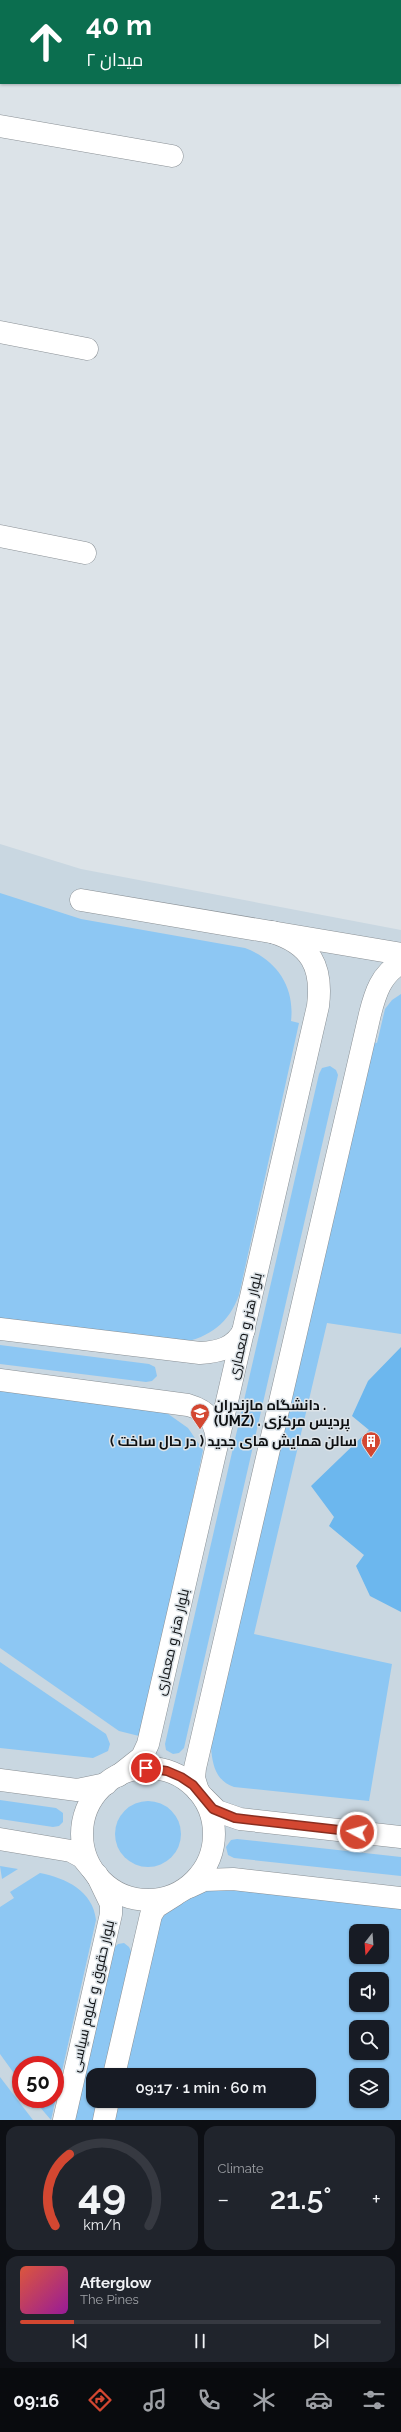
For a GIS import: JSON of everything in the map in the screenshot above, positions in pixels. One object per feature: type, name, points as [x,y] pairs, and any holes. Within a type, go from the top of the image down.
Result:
[{"type":"street","points":[[0,126],[172,156]]},
{"type":"street","points":[[0,332],[87,349]]},
{"type":"street","points":[[0,536],[85,553]]},
{"type":"street","points":[[81,900],[401,954]]},
{"type":"street","name":"بلوار هنر و معماری","points":[[112,1780],[142,1756],[148,1744],[318,1006],[320,990],[317,969],[306,951],[293,940],[272,932]]},
{"type":"street","points":[[0,1839],[71,1850],[82,1857],[94,1872],[112,1890],[132,1898],[154,1900],[182,1891],[203,1872],[210,1859],[214,1845],[214,1823],[210,1809],[200,1794],[194,1778],[195,1768],[370,1014],[382,981],[390,971],[401,963]]},
{"type":"street","points":[[0,1329],[196,1353],[210,1353],[227,1348],[240,1338],[244,1330]]},
{"type":"street","points":[[0,1380],[170,1401],[196,1407],[208,1415],[212,1420],[216,1434],[217,1447]]},
{"type":"street","points":[[0,1780],[77,1790],[112,1780],[138,1769],[161,1769],[181,1777],[217,1811],[240,1819],[401,1837]]},
{"type":"street","points":[[94,1872],[83,1842],[84,1821],[92,1800],[112,1780]]},
{"type":"street","name":"بلوار حقوق و علوم سیاسی","points":[[64,2120],[111,1914],[109,1900],[94,1872]]},
{"type":"street","points":[[116,2068],[151,1915],[156,1907],[182,1891],[204,1880],[227,1879],[401,1898]]},
{"type":"street","points":[[104,2120],[107,2108]]},
{"type":"shaded area","name":"دانشگاه مازندران . (UMZ) . پردیس مرکزی","points":[[0,844],[81,869],[401,930],[401,2120],[0,2120]]},
{"type":"shaded area","points":[[0,893],[81,919],[245,948],[256,953],[275,967],[287,986],[290,997],[291,1021],[299,1023],[239,1295],[235,1305],[224,1321],[209,1333],[201,1337],[181,1343],[0,1321]]},
{"type":"shaded area","points":[[401,994],[401,1334],[327,1323],[254,1634],[392,1664],[369,1801],[234,1787],[226,1783],[217,1773],[212,1759],[210,1735],[373,1042],[377,1043],[385,1009],[392,1000]]},
{"type":"shaded area","points":[[330,1066],[336,1070],[338,1075],[184,1748],[179,1753],[173,1754],[166,1750],[165,1744],[319,1074],[322,1068]]},
{"type":"shaded area","points":[[0,1345],[149,1364],[155,1367],[157,1376],[152,1381],[146,1382],[0,1364]]},
{"type":"shaded area","points":[[0,1388],[164,1411],[188,1428],[203,1450],[143,1737],[119,1731],[0,1648]]},
{"type":"shaded area","points":[[0,1662],[106,1734],[110,1744],[108,1751],[93,1758],[0,1748]]},
{"type":"shaded area","points":[[0,1800],[56,1808],[63,1813],[63,1822],[59,1826],[53,1827],[0,1819]]},
{"type":"shaded area","points":[[148,1801],[160,1804],[171,1811],[178,1822],[181,1834],[178,1846],[171,1857],[160,1864],[148,1867],[136,1864],[125,1857],[118,1846],[115,1834],[118,1822],[125,1811],[136,1804]]},
{"type":"shaded area","points":[[237,1839],[401,1857],[401,1876],[234,1858],[228,1855],[226,1847],[231,1840]]},
{"type":"shaded area","points":[[0,1866],[18,1869],[2,1879]]},
{"type":"shaded area","points":[[40,1873],[50,1875],[68,1882],[84,1894],[90,1901],[96,1920],[64,2062],[64,2056],[12,2056],[12,2071],[0,2054],[0,1907],[14,1898],[10,1892]]},
{"type":"shaded area","points":[[213,1887],[401,1907],[401,2120],[111,2120],[114,2108],[316,2108],[316,2068],[123,2068],[160,1919],[188,1894]]},
{"type":"shaded area","points":[[124,1943],[129,1947],[132,1953],[106,2068],[86,2068],[114,1948],[118,1944]]},
{"type":"shaded area","points":[[86,2068],[86,2108],[96,2108],[93,2120],[74,2120]]},
{"type":"shaded area","points":[[0,2077],[12,2093],[12,2108],[24,2108],[33,2120],[0,2120]]},
{"type":"shaded area","points":[[41,2108],[54,2108],[51,2120]]},
{"type":"building","name":"سالن همایش های جدید ( در حال ساخت )","points":[[401,1347],[401,1612],[370,1596],[356,1566],[364,1555],[329,1526],[334,1517],[311,1486],[369,1430],[352,1416],[368,1381]]},
{"type":"place","name":"دانشگاه مازندران . (UMZ) . پردیس مرکزی","points":[[200,1430]]},
{"type":"place","name":"سالن همایش های جدید ( در حال ساخت )","points":[[371,1458]]},
{"type":"route","points":[[146,1768],[161,1769],[181,1777],[193,1785],[213,1809],[222,1814],[235,1818],[357,1832]]}]
